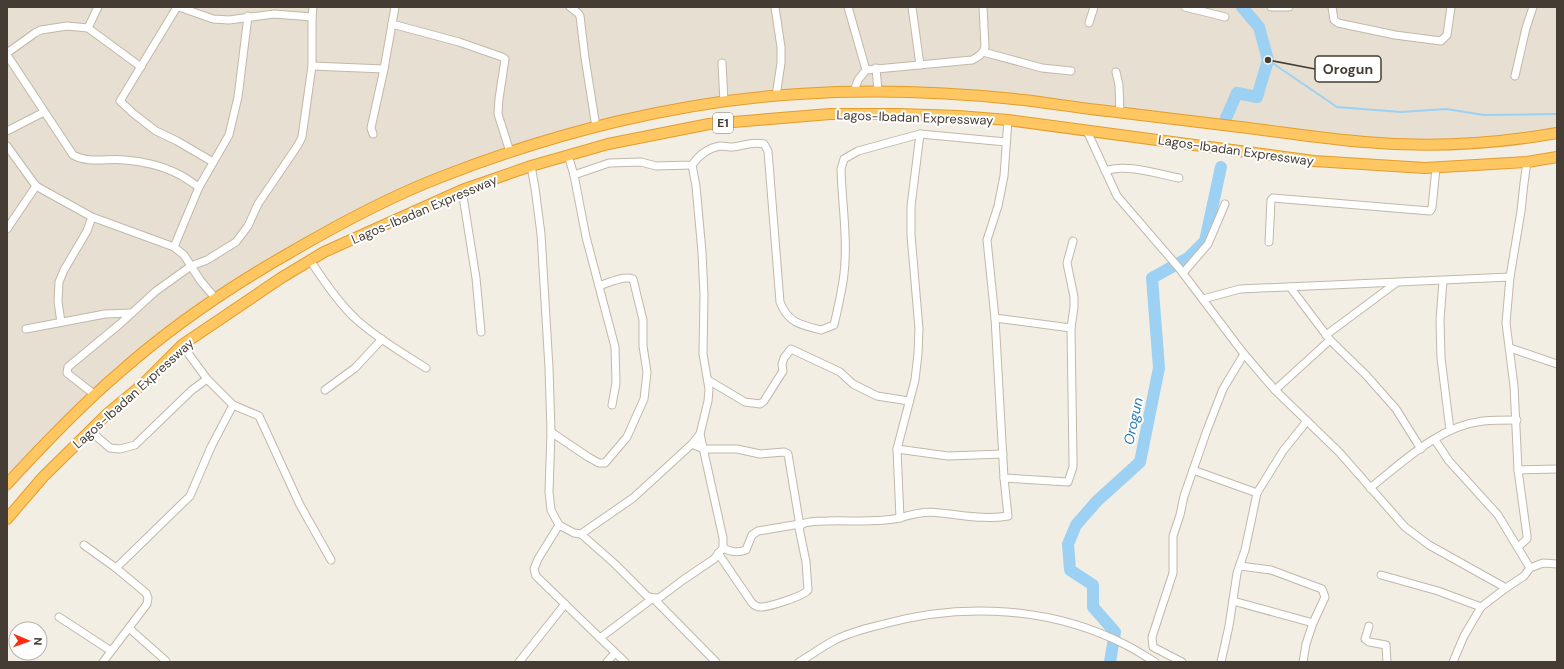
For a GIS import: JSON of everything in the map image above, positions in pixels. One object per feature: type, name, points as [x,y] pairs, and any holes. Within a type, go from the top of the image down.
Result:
[{"type":"highway","name":"Lagos-Ibadan Expressway","points":[[7,484],[30,459],[119,372],[160,339],[250,275],[372,208],[438,178],[510,152],[596,127],[654,114],[724,102],[776,96],[878,91],[940,93],[1025,100],[1120,113],[1368,142],[1438,144],[1522,139],[1557,134]]},
{"type":"highway","name":"Lagos-Ibadan Expressway","points":[[7,519],[43,477],[182,345],[310,260],[347,240],[462,190],[531,166],[608,144],[709,124],[830,114],[929,115],[1008,120],[1314,161],[1436,168],[1527,162],[1557,157]]},
{"type":"street","points":[[88,28],[98,7]]},
{"type":"street","points":[[213,162],[178,141],[156,131],[120,101],[178,7],[213,19],[229,20],[248,16],[274,14],[312,17]]},
{"type":"street","points":[[95,395],[67,372],[68,367],[156,291],[191,266],[207,260],[236,242],[248,226],[258,204],[298,145],[304,129],[312,66],[313,7]]},
{"type":"street","points":[[373,134],[371,128],[384,69],[395,7]]},
{"type":"street","points":[[570,7],[580,16],[596,127]]},
{"type":"street","points":[[775,7],[781,47],[781,63],[776,96]]},
{"type":"street","points":[[848,7],[866,70]]},
{"type":"street","points":[[912,7],[920,64]]},
{"type":"street","points":[[854,91],[858,80],[866,70],[972,60],[979,56],[983,52],[985,41],[983,7]]},
{"type":"street","points":[[1089,23],[1094,7]]},
{"type":"street","points":[[1185,7],[1225,17]]},
{"type":"street","points":[[1271,7],[1289,7]]},
{"type":"street","points":[[1332,7],[1334,20],[1338,23],[1395,35],[1441,41],[1447,35],[1451,7]]},
{"type":"street","points":[[1515,76],[1532,7]]},
{"type":"street","points":[[174,247],[199,187],[229,135],[238,97],[248,16]]},
{"type":"street","points":[[392,24],[459,42],[505,59],[506,62],[499,99],[498,114],[510,152]]},
{"type":"street","points":[[141,67],[88,28],[67,26],[41,30],[7,54],[44,112],[74,155],[80,159],[87,160],[126,160],[157,166],[178,174],[199,187]]},
{"type":"street","points":[[983,52],[1042,68],[1071,71]]},
{"type":"street","points":[[722,63],[724,102]]},
{"type":"street","points":[[312,66],[384,69]]},
{"type":"street","points":[[876,68],[878,91]]},
{"type":"street","points":[[1116,72],[1120,113]]},
{"type":"street","points":[[7,131],[44,112]]},
{"type":"street","points":[[720,551],[739,552],[746,550],[752,535],[758,531],[820,521],[883,521],[910,515],[939,513],[983,518],[1008,516],[1004,478],[995,318],[987,240],[998,206],[1004,176],[1008,120]]},
{"type":"street","points":[[1087,131],[1117,196],[1170,256],[1244,354],[1275,390],[1339,452],[1405,527],[1423,540],[1506,588]]},
{"type":"street","points":[[581,534],[634,498],[692,444],[700,434],[708,401],[709,389],[703,354],[704,294],[702,252],[696,186],[692,165],[699,155],[710,148],[719,146],[732,147],[754,142],[764,144],[768,151],[780,302],[784,313],[794,321],[822,330],[834,325],[841,299],[844,273],[845,241],[841,169],[844,159],[858,151],[920,134],[1006,142]]},
{"type":"street","points":[[900,518],[897,448],[915,380],[918,354],[919,329],[911,235],[911,206],[920,134]]},
{"type":"street","points":[[7,146],[36,186],[92,217],[174,247],[184,255],[200,280],[216,299]]},
{"type":"street","points":[[568,155],[574,175],[586,237],[616,357],[616,382],[612,405]]},
{"type":"street","points":[[574,175],[609,163],[641,162],[656,166],[692,165]]},
{"type":"street","points":[[1518,547],[1527,539],[1527,536],[1518,470],[1517,420],[1506,323],[1510,277],[1521,211],[1527,162]]},
{"type":"street","points":[[531,166],[540,234],[551,432],[549,492],[551,510],[559,525],[574,533],[581,534],[615,564],[647,596],[653,598],[659,598],[714,559],[720,551],[722,530],[700,434]]},
{"type":"street","points":[[1106,171],[1126,168],[1179,178]]},
{"type":"street","points":[[1270,242],[1270,207],[1271,200],[1273,198],[1430,211],[1432,208],[1436,168]]},
{"type":"street","points":[[7,229],[36,186]]},
{"type":"street","points":[[462,190],[476,278],[480,332]]},
{"type":"street","points":[[1182,271],[1208,244],[1224,204]]},
{"type":"street","points":[[61,322],[58,302],[59,282],[64,270],[87,231],[92,217]]},
{"type":"street","points":[[1004,478],[1068,482],[1073,467],[1071,328],[1074,297],[1067,263],[1073,241]]},
{"type":"street","points":[[310,260],[326,284],[357,320],[382,339],[426,368]]},
{"type":"street","points":[[551,432],[599,463],[606,463],[627,437],[644,399],[647,372],[643,346],[643,320],[633,279],[629,277],[624,278],[599,286]]},
{"type":"street","points":[[1203,299],[1240,288],[1396,283],[1510,277]]},
{"type":"street","points":[[1443,281],[1440,320],[1441,358],[1450,430]]},
{"type":"street","points":[[1275,390],[1328,337],[1396,283]]},
{"type":"street","points":[[1290,287],[1328,337],[1366,375],[1396,409],[1421,449]]},
{"type":"street","points":[[26,329],[104,314],[132,313]]},
{"type":"street","points":[[995,318],[1071,328]]},
{"type":"street","points":[[325,390],[355,368],[382,339]]},
{"type":"street","points":[[182,345],[207,379],[233,405],[259,416],[300,505],[331,560]]},
{"type":"street","points":[[1510,348],[1557,364]]},
{"type":"street","points":[[708,380],[745,402],[760,404],[764,401],[783,371],[782,364],[784,358],[791,349],[840,372],[853,384],[877,396],[909,401]]},
{"type":"street","points":[[1182,662],[1154,647],[1152,637],[1173,573],[1173,536],[1184,496],[1223,389],[1244,354]]},
{"type":"street","points":[[90,431],[110,448],[120,449],[135,445],[192,390],[207,379]]},
{"type":"street","points":[[116,568],[190,496],[211,447],[233,405]]},
{"type":"street","points":[[1370,488],[1421,449],[1450,430],[1482,421],[1517,420]]},
{"type":"street","points":[[1221,662],[1237,573],[1240,566],[1257,493],[1283,451],[1307,421]]},
{"type":"street","points":[[1435,440],[1449,461],[1498,514],[1530,568]]},
{"type":"street","points":[[692,444],[704,449],[737,449],[760,454],[784,452],[788,454],[800,525],[799,532],[806,562],[809,586],[807,592],[765,607],[754,605],[720,551]]},
{"type":"street","points":[[897,448],[948,456],[1003,454]]},
{"type":"street","points":[[1518,470],[1557,469]]},
{"type":"street","points":[[1193,470],[1257,493]]},
{"type":"street","points":[[559,525],[538,559],[534,569],[536,576],[625,662]]},
{"type":"street","points":[[84,545],[116,568],[146,593],[148,598],[147,604],[103,662]]},
{"type":"street","points":[[1453,662],[1464,636],[1481,607],[1524,576],[1530,568],[1543,563],[1557,564]]},
{"type":"street","points":[[1240,566],[1271,570],[1322,589],[1325,597],[1313,623],[1306,644],[1303,662]]},
{"type":"street","points":[[1381,575],[1438,591],[1481,607]]},
{"type":"street","points":[[600,638],[653,598]]},
{"type":"street","points":[[653,598],[716,662]]},
{"type":"street","points":[[1233,601],[1313,623]]},
{"type":"street","points":[[519,662],[565,604]]},
{"type":"street","points":[[799,662],[836,639],[903,618],[955,612],[993,611],[1016,612],[1083,627],[1126,645],[1155,662]]},
{"type":"street","points":[[59,617],[112,651]]},
{"type":"street","points":[[1369,626],[1365,639],[1369,642],[1386,645],[1387,662]]},
{"type":"street","points":[[129,628],[166,661]]},
{"type":"street","points":[[607,662],[615,653]]},
{"type":"shaded area","points":[[7,7],[1557,7],[1557,138],[1510,147],[1286,135],[963,92],[827,96],[679,107],[541,143],[386,206],[280,260],[152,351],[81,414],[7,494]]},
{"type":"waterway","name":"Orogun","points":[[1226,118],[1237,93],[1257,97],[1268,60],[1259,27],[1242,7]]},
{"type":"waterway","points":[[1268,60],[1337,107],[1401,112],[1446,109],[1484,115],[1557,114]]},
{"type":"waterway","name":"Orogun","points":[[1110,662],[1115,632],[1093,607],[1093,585],[1070,570],[1068,544],[1076,525],[1097,501],[1140,462],[1159,368],[1152,278],[1188,258],[1205,241],[1221,167]]},
{"type":"place","name":"Orogun","points":[[1268,60]]}]
